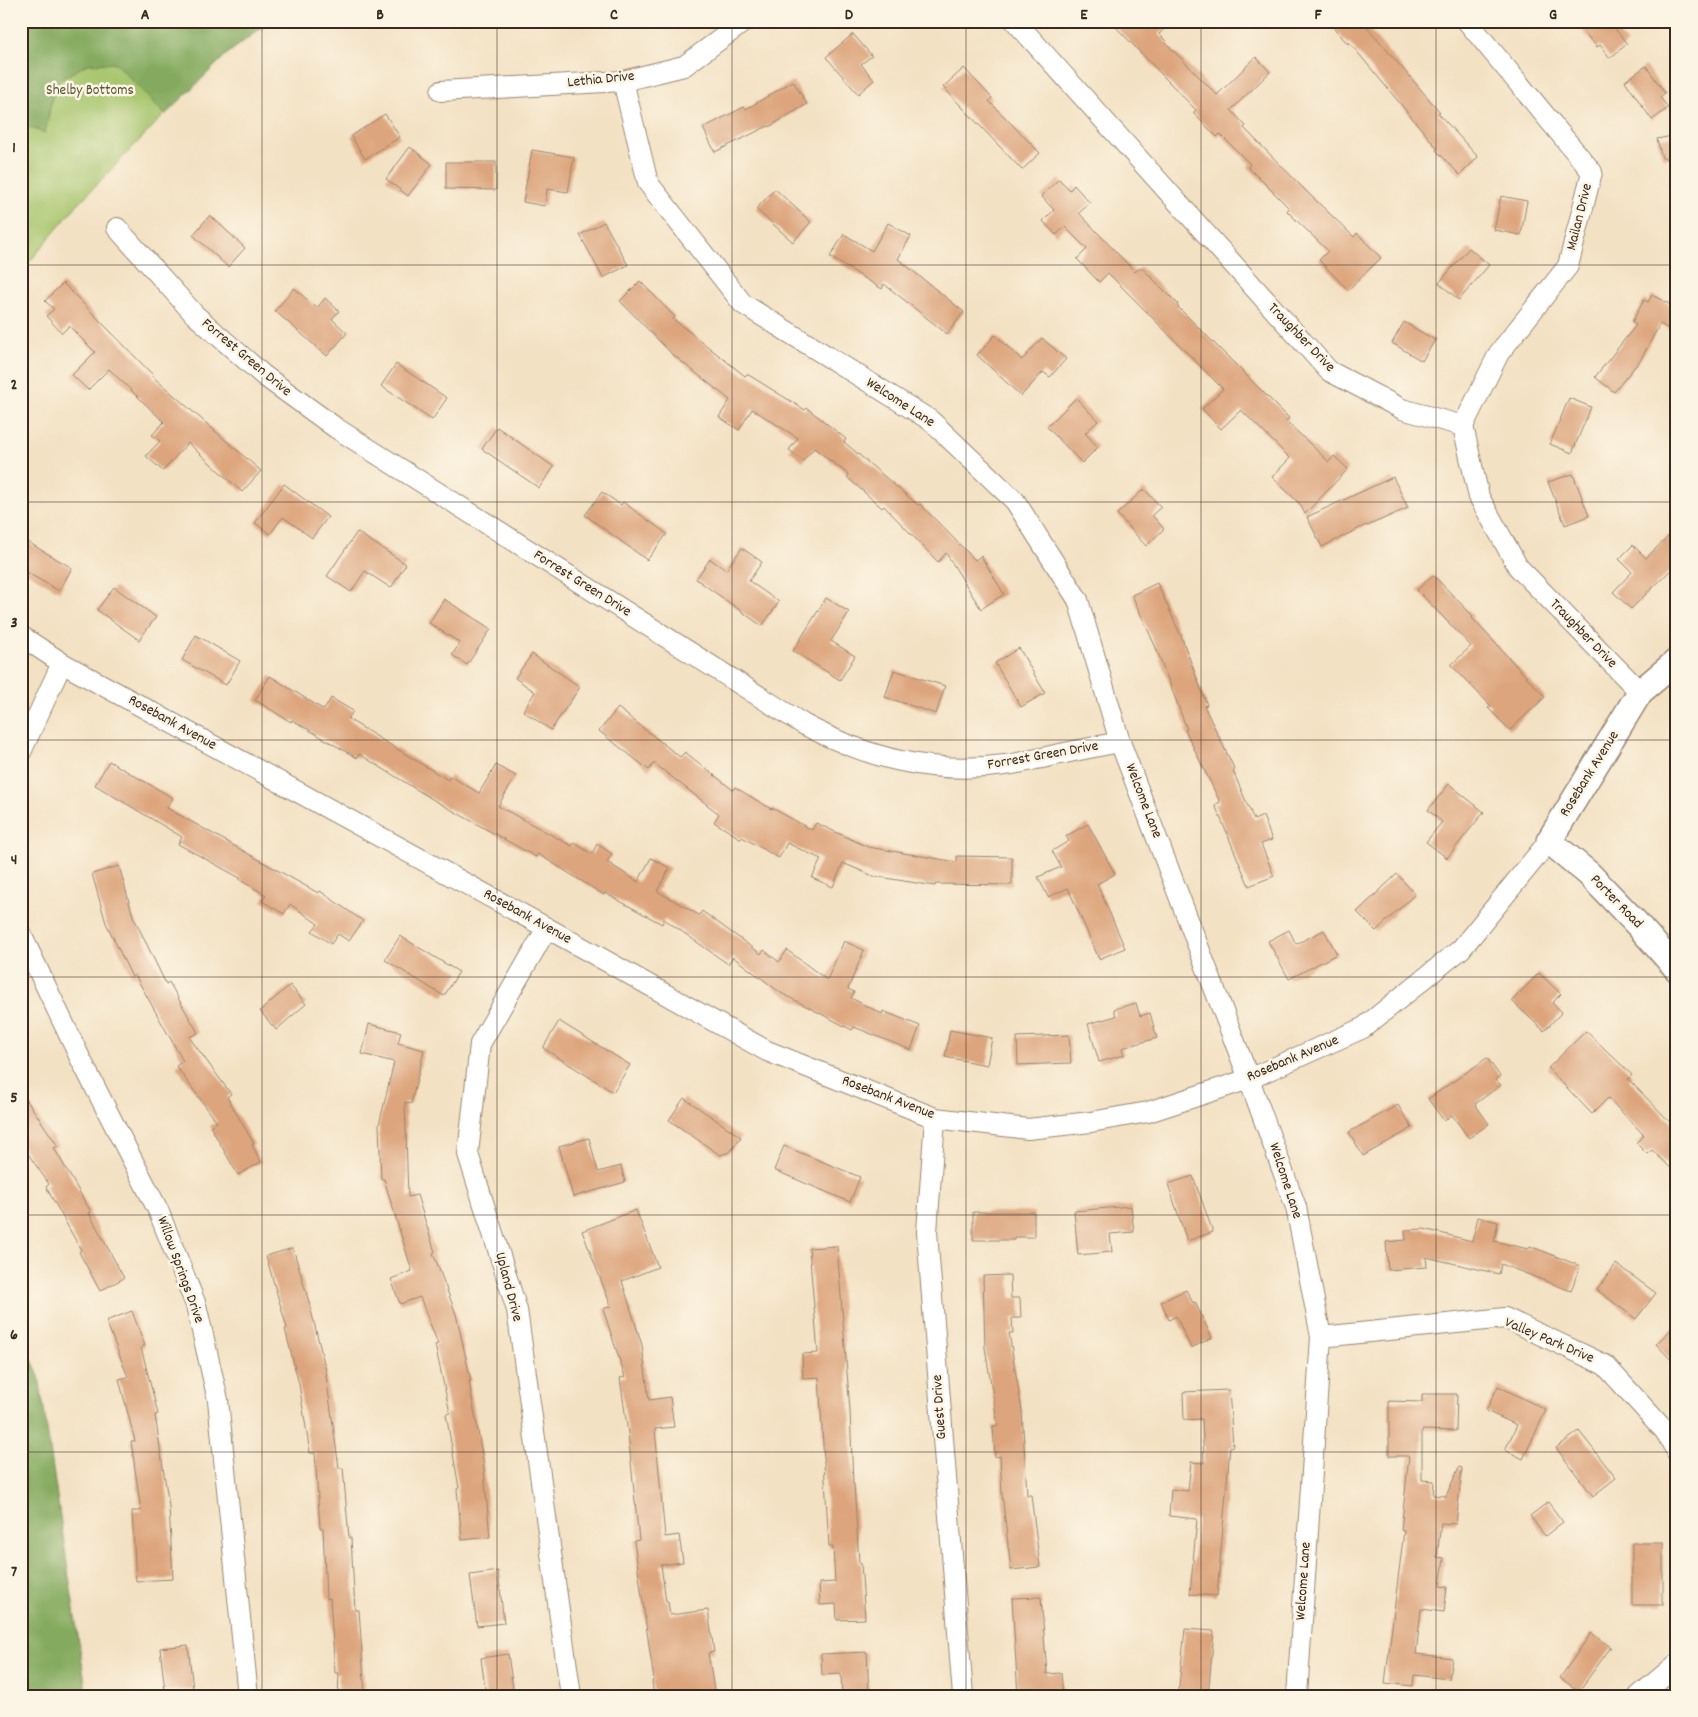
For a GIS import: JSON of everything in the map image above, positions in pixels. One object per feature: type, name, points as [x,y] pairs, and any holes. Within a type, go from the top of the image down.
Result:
[{"type":"street","name":"Lethia Drive","points":[[441,91],[624,81],[684,66],[746,21]]},
{"type":"street","name":"Traughber Drive","points":[[1015,21],[1329,371],[1402,409],[1463,426],[1478,497],[1518,567],[1640,692]]},
{"type":"street","name":"Mailan Drive","points":[[1463,426],[1499,353],[1568,266],[1592,172],[1467,21]]},
{"type":"street","name":"Welcome Lane","points":[[624,81],[648,183],[743,304],[930,420],[1015,501],[1078,600],[1120,742],[1249,1078],[1296,1207],[1321,1337],[1297,1696]]},
{"type":"street","name":"Forrest Green Drive","points":[[116,228],[195,315],[263,375],[336,428],[803,724],[834,740],[867,753],[901,762],[971,768],[1006,765],[1120,742]]},
{"type":"street","name":"Rosebank Avenue","points":[[21,636],[62,663],[547,928],[766,1052],[935,1118],[1028,1129],[1091,1122],[1148,1112],[1249,1078],[1363,1028],[1461,949],[1549,841],[1640,692],[1677,661]]},
{"type":"street","points":[[21,752],[62,663]]},
{"type":"street","name":"Porter Road","points":[[1549,841],[1589,874],[1677,969]]},
{"type":"street","name":"Upland Drive","points":[[547,928],[480,1044],[468,1154],[516,1310],[571,1696]]},
{"type":"street","name":"Willow Springs Drive","points":[[21,934],[81,1060],[158,1210],[196,1305],[218,1400],[248,1696]]},
{"type":"street","name":"Guest Drive","points":[[935,1118],[927,1232],[963,1696]]},
{"type":"street","name":"Valley Park Drive","points":[[1321,1337],[1505,1318],[1605,1365],[1665,1431],[1677,1452]]},
{"type":"street","points":[[1639,1696],[1677,1664]]},
{"type":"green space","name":"Shelby Bottoms","points":[[21,21],[270,21],[227,54],[188,90],[77,205],[21,272]]},
{"type":"green space","points":[[21,21],[270,21],[227,54],[165,115],[116,63],[87,64],[58,81],[52,98],[45,133],[21,124]]},
{"type":"green space","points":[[21,1335],[39,1376],[87,1696],[21,1696]]},
{"type":"building","points":[[1110,21],[1173,21],[1159,34],[1217,95],[1256,57],[1270,72],[1231,110],[1246,126],[1244,128],[1306,191],[1354,237],[1357,233],[1381,258],[1348,290],[1319,260],[1328,251],[1287,211],[1289,208],[1248,167],[1250,164],[1220,134],[1217,137],[1193,113],[1196,110]]},
{"type":"building","points":[[1328,21],[1362,21],[1440,112],[1438,113],[1478,157],[1460,175],[1436,150],[1437,148],[1349,42],[1348,44]]},
{"type":"building","points":[[1574,21],[1609,21],[1627,44],[1610,58],[1600,45],[1597,47]]},
{"type":"building","points":[[853,34],[872,56],[861,64],[874,80],[858,94],[826,57]]},
{"type":"building","points":[[1646,66],[1665,93],[1660,97],[1668,108],[1652,120],[1625,81]]},
{"type":"building","points":[[964,68],[992,98],[989,101],[1040,153],[1022,170],[943,87]]},
{"type":"building","points":[[793,81],[807,104],[769,127],[715,152],[703,128],[744,107],[746,109]]},
{"type":"building","points":[[385,114],[400,137],[365,159],[351,136]]},
{"type":"building","points":[[1677,135],[1677,159],[1662,158],[1657,139]]},
{"type":"building","points":[[410,147],[432,164],[408,196],[386,179]]},
{"type":"building","points":[[532,150],[574,157],[568,192],[547,189],[545,206],[523,202]]},
{"type":"building","points":[[446,162],[496,162],[496,190],[446,189]]},
{"type":"building","points":[[1059,179],[1070,190],[1074,185],[1090,203],[1079,213],[1135,272],[1141,267],[1178,304],[1177,306],[1289,418],[1286,421],[1329,462],[1334,456],[1348,469],[1305,514],[1300,504],[1272,477],[1290,458],[1241,410],[1221,429],[1202,409],[1223,389],[1108,273],[1099,282],[1077,259],[1087,249],[1065,227],[1056,235],[1043,221],[1054,210],[1041,196]]},
{"type":"building","points":[[775,189],[811,222],[793,242],[756,209]]},
{"type":"building","points":[[1501,196],[1527,201],[1521,235],[1494,230]]},
{"type":"building","points":[[210,215],[245,248],[228,267],[193,235]]},
{"type":"building","points":[[604,222],[628,265],[603,278],[580,235]]},
{"type":"building","points":[[888,223],[911,236],[898,259],[964,312],[947,334],[884,284],[882,289],[830,257],[844,234],[872,251]]},
{"type":"building","points":[[1469,248],[1489,265],[1459,300],[1439,283]]},
{"type":"building","points":[[640,281],[675,317],[673,319],[745,376],[747,374],[805,410],[807,408],[846,439],[844,442],[918,505],[920,504],[975,560],[981,556],[1004,594],[981,609],[946,553],[938,562],[884,506],[882,508],[847,477],[849,475],[814,448],[803,461],[789,450],[798,438],[752,409],[739,430],[719,417],[730,400],[672,354],[620,301]]},
{"type":"building","points":[[63,283],[152,376],[261,471],[242,492],[188,443],[163,471],[146,456],[160,441],[152,435],[164,422],[109,369],[88,390],[72,375],[95,352],[69,326],[62,333],[46,316],[54,309],[45,301]]},
{"type":"building","points":[[294,288],[317,308],[325,298],[339,311],[332,319],[347,333],[327,356],[275,311]]},
{"type":"building","points":[[1652,295],[1677,308],[1677,321],[1671,330],[1660,324],[1641,359],[1614,392],[1595,377],[1636,325],[1632,322],[1644,300],[1648,302]]},
{"type":"building","points":[[1404,322],[1435,340],[1422,361],[1392,343]]},
{"type":"building","points":[[995,335],[1022,360],[1042,338],[1066,359],[1050,377],[1043,372],[1021,396],[977,355]]},
{"type":"building","points":[[396,364],[447,398],[432,420],[381,386]]},
{"type":"building","points":[[1076,398],[1098,421],[1085,433],[1098,447],[1082,463],[1047,427]]},
{"type":"building","points":[[1569,398],[1591,407],[1572,453],[1550,444]]},
{"type":"building","points":[[497,427],[554,467],[539,488],[482,449]]},
{"type":"building","points":[[1573,474],[1589,516],[1565,525],[1548,482]]},
{"type":"building","points":[[1393,477],[1408,508],[1366,525],[1322,547],[1307,517]]},
{"type":"building","points":[[284,484],[328,517],[312,538],[283,517],[270,534],[255,523]]},
{"type":"building","points":[[1144,489],[1161,507],[1152,515],[1164,529],[1146,546],[1117,514]]},
{"type":"building","points":[[602,492],[621,505],[623,502],[667,534],[647,560],[585,515]]},
{"type":"building","points":[[1677,528],[1677,564],[1631,609],[1613,592],[1632,572],[1619,559],[1633,545],[1646,558]]},
{"type":"building","points":[[357,532],[406,564],[391,588],[365,571],[351,592],[327,576]]},
{"type":"building","points":[[21,538],[72,568],[59,591],[21,569]]},
{"type":"building","points":[[742,548],[762,562],[749,581],[779,602],[762,626],[696,579],[710,559],[726,570]]},
{"type":"building","points":[[1433,575],[1473,616],[1472,618],[1545,697],[1510,730],[1488,708],[1491,706],[1451,665],[1471,646],[1417,590]]},
{"type":"building","points":[[1157,583],[1181,636],[1207,705],[1204,706],[1235,770],[1233,771],[1254,820],[1263,816],[1272,840],[1261,844],[1274,876],[1249,886],[1215,805],[1220,802],[1185,730],[1187,729],[1156,648],[1132,595]]},
{"type":"building","points":[[114,587],[156,617],[139,640],[97,610]]},
{"type":"building","points":[[826,598],[849,612],[831,641],[855,656],[840,680],[793,651]]},
{"type":"building","points":[[444,599],[491,629],[467,665],[452,655],[460,643],[429,623]]},
{"type":"building","points":[[196,635],[240,661],[226,685],[182,660]]},
{"type":"building","points":[[1019,648],[1045,693],[1021,707],[995,663]]},
{"type":"building","points":[[532,654],[580,687],[551,730],[523,711],[535,692],[515,678]]},
{"type":"building","points":[[894,670],[945,686],[936,714],[885,697]]},
{"type":"building","points":[[270,676],[324,710],[331,698],[353,711],[348,719],[448,780],[450,776],[479,793],[496,765],[516,776],[498,806],[572,846],[574,843],[592,854],[597,844],[612,854],[607,862],[638,882],[651,858],[670,868],[657,891],[699,915],[702,911],[761,954],[764,950],[779,962],[787,950],[827,980],[844,941],[864,950],[848,989],[854,992],[851,998],[882,1014],[883,1011],[920,1026],[911,1050],[854,1027],[852,1030],[781,993],[733,957],[728,964],[664,919],[662,924],[605,893],[604,895],[538,854],[536,857],[432,799],[359,754],[357,758],[292,720],[291,722],[255,700]]},
{"type":"building","points":[[618,708],[680,757],[685,752],[733,790],[735,787],[771,809],[812,830],[816,823],[868,847],[957,862],[957,856],[1012,857],[1012,885],[935,884],[935,886],[873,876],[843,863],[833,887],[812,878],[821,859],[787,843],[779,858],[742,837],[741,839],[714,822],[719,814],[654,763],[649,770],[599,731]]},
{"type":"building","points":[[109,761],[173,798],[167,808],[318,893],[320,891],[363,921],[349,941],[338,934],[331,944],[312,931],[318,924],[290,904],[284,914],[262,901],[266,895],[240,880],[240,878],[178,844],[182,837],[95,785]]},
{"type":"building","points":[[1449,784],[1484,812],[1447,858],[1426,842],[1442,822],[1428,810]]},
{"type":"building","points":[[1088,824],[1115,874],[1097,884],[1125,948],[1099,959],[1068,888],[1048,897],[1038,877],[1061,867],[1052,851],[1069,841],[1066,836]]},
{"type":"building","points":[[119,866],[133,916],[166,984],[169,982],[198,1033],[189,1037],[231,1094],[227,1097],[254,1144],[252,1145],[261,1162],[238,1175],[210,1126],[217,1122],[176,1066],[183,1061],[135,975],[132,977],[106,923],[92,874]]},
{"type":"building","points":[[1397,874],[1415,894],[1376,931],[1357,912]]},
{"type":"building","points":[[1289,930],[1296,944],[1324,930],[1337,954],[1289,979],[1268,941]]},
{"type":"building","points":[[400,936],[459,972],[444,996],[385,960]]},
{"type":"building","points":[[1539,973],[1561,994],[1552,1003],[1562,1012],[1544,1031],[1512,1001]]},
{"type":"building","points":[[290,985],[306,1004],[276,1030],[260,1011]]},
{"type":"building","points":[[1136,1003],[1140,1016],[1150,1013],[1157,1038],[1122,1048],[1124,1055],[1099,1062],[1088,1024],[1116,1016],[1114,1009]]},
{"type":"building","points":[[559,1021],[630,1065],[613,1092],[543,1048]]},
{"type":"building","points":[[369,1024],[401,1032],[398,1043],[424,1050],[411,1104],[405,1102],[408,1197],[417,1195],[435,1252],[433,1253],[456,1314],[471,1381],[469,1381],[483,1460],[490,1537],[462,1540],[457,1489],[459,1488],[446,1414],[450,1413],[435,1345],[438,1344],[420,1297],[400,1304],[391,1279],[412,1271],[384,1179],[381,1179],[379,1125],[394,1062],[362,1054]]},
{"type":"building","points":[[950,1030],[992,1038],[987,1065],[945,1057]]},
{"type":"building","points":[[1586,1031],[1632,1075],[1628,1079],[1677,1129],[1677,1174],[1652,1150],[1647,1154],[1636,1143],[1644,1135],[1608,1098],[1592,1114],[1548,1068]]},
{"type":"building","points":[[1069,1035],[1071,1063],[1018,1065],[1017,1037]]},
{"type":"building","points":[[1487,1058],[1500,1076],[1496,1080],[1501,1085],[1475,1104],[1489,1124],[1469,1138],[1452,1115],[1444,1121],[1428,1099]]},
{"type":"building","points":[[21,1092],[58,1146],[54,1148],[91,1212],[89,1213],[124,1278],[100,1291],[79,1252],[81,1250],[46,1187],[49,1184],[21,1144]]},
{"type":"building","points":[[684,1098],[741,1137],[730,1152],[720,1155],[669,1120]]},
{"type":"building","points":[[1398,1105],[1412,1128],[1363,1156],[1349,1132]]},
{"type":"building","points":[[589,1138],[598,1172],[621,1166],[625,1182],[573,1197],[559,1146]]},
{"type":"building","points":[[784,1146],[860,1177],[850,1202],[774,1170]]},
{"type":"building","points":[[1193,1176],[1213,1232],[1187,1241],[1168,1184]]},
{"type":"building","points":[[1131,1206],[1134,1232],[1110,1234],[1112,1252],[1078,1255],[1074,1211]]},
{"type":"building","points":[[636,1210],[658,1267],[622,1281],[642,1345],[649,1400],[670,1397],[674,1427],[655,1429],[665,1537],[679,1535],[683,1562],[661,1565],[666,1601],[668,1601],[670,1615],[708,1610],[714,1652],[708,1653],[715,1696],[654,1696],[652,1681],[654,1680],[634,1541],[639,1540],[628,1433],[620,1378],[625,1377],[603,1309],[611,1306],[582,1231]]},
{"type":"building","points":[[973,1212],[1034,1212],[1034,1237],[1014,1237],[1014,1240],[973,1240]]},
{"type":"building","points":[[1478,1217],[1498,1222],[1494,1241],[1528,1249],[1530,1246],[1580,1266],[1571,1291],[1501,1264],[1499,1274],[1426,1257],[1427,1267],[1388,1270],[1386,1242],[1406,1240],[1405,1230],[1424,1229],[1472,1241]]},
{"type":"building","points":[[837,1246],[850,1410],[853,1484],[865,1619],[837,1620],[836,1604],[820,1605],[819,1583],[835,1582],[833,1547],[829,1547],[819,1377],[803,1378],[802,1354],[818,1353],[809,1248]]},
{"type":"building","points":[[293,1248],[327,1375],[339,1468],[343,1468],[349,1538],[351,1538],[355,1610],[359,1610],[365,1696],[338,1696],[339,1673],[335,1673],[330,1598],[326,1599],[323,1528],[320,1528],[315,1453],[310,1453],[299,1384],[285,1329],[287,1328],[266,1256]]},
{"type":"building","points":[[1616,1264],[1656,1293],[1636,1319],[1597,1290]]},
{"type":"building","points":[[1010,1275],[1011,1298],[1020,1298],[1021,1318],[1012,1318],[1013,1333],[1009,1333],[1022,1411],[1027,1495],[1031,1495],[1040,1567],[1011,1570],[1002,1494],[1000,1456],[995,1457],[993,1426],[998,1426],[985,1348],[983,1276]]},
{"type":"building","points":[[1186,1290],[1193,1303],[1195,1302],[1212,1338],[1191,1348],[1176,1316],[1169,1320],[1161,1302]]},
{"type":"building","points":[[132,1311],[145,1346],[141,1347],[158,1414],[155,1415],[169,1506],[173,1579],[136,1581],[132,1511],[141,1511],[131,1441],[135,1441],[119,1379],[128,1377],[106,1321]]},
{"type":"building","points":[[1677,1324],[1677,1366],[1656,1344]]},
{"type":"building","points":[[1498,1386],[1546,1410],[1523,1459],[1505,1450],[1517,1425],[1486,1411]]},
{"type":"building","points":[[1229,1390],[1233,1446],[1230,1447],[1217,1596],[1190,1594],[1197,1519],[1169,1516],[1171,1489],[1188,1491],[1191,1462],[1204,1463],[1202,1419],[1184,1420],[1183,1392]]},
{"type":"building","points":[[1422,1394],[1457,1394],[1456,1431],[1422,1430],[1422,1480],[1434,1481],[1433,1495],[1446,1496],[1459,1467],[1462,1468],[1456,1524],[1441,1523],[1437,1557],[1444,1558],[1440,1586],[1447,1587],[1444,1612],[1421,1609],[1416,1654],[1452,1658],[1449,1679],[1414,1675],[1413,1686],[1385,1683],[1404,1531],[1401,1530],[1409,1456],[1389,1456],[1389,1401],[1422,1402]]},
{"type":"building","points":[[1579,1431],[1616,1478],[1593,1496],[1556,1448]]},
{"type":"building","points":[[1548,1502],[1563,1522],[1545,1536],[1530,1516]]},
{"type":"building","points":[[1632,1543],[1663,1543],[1663,1605],[1632,1605]]},
{"type":"building","points":[[498,1571],[504,1623],[477,1626],[470,1575]]},
{"type":"building","points":[[1041,1597],[1047,1674],[1061,1673],[1063,1696],[1018,1696],[1012,1598]]},
{"type":"building","points":[[1185,1629],[1214,1631],[1208,1696],[1178,1696]]},
{"type":"building","points":[[1591,1633],[1611,1647],[1579,1691],[1560,1678]]},
{"type":"building","points":[[188,1645],[193,1689],[165,1691],[160,1648]]},
{"type":"building","points":[[867,1652],[869,1695],[842,1696],[841,1674],[822,1675],[821,1654]]},
{"type":"building","points":[[508,1654],[514,1696],[486,1696],[481,1658]]}]
